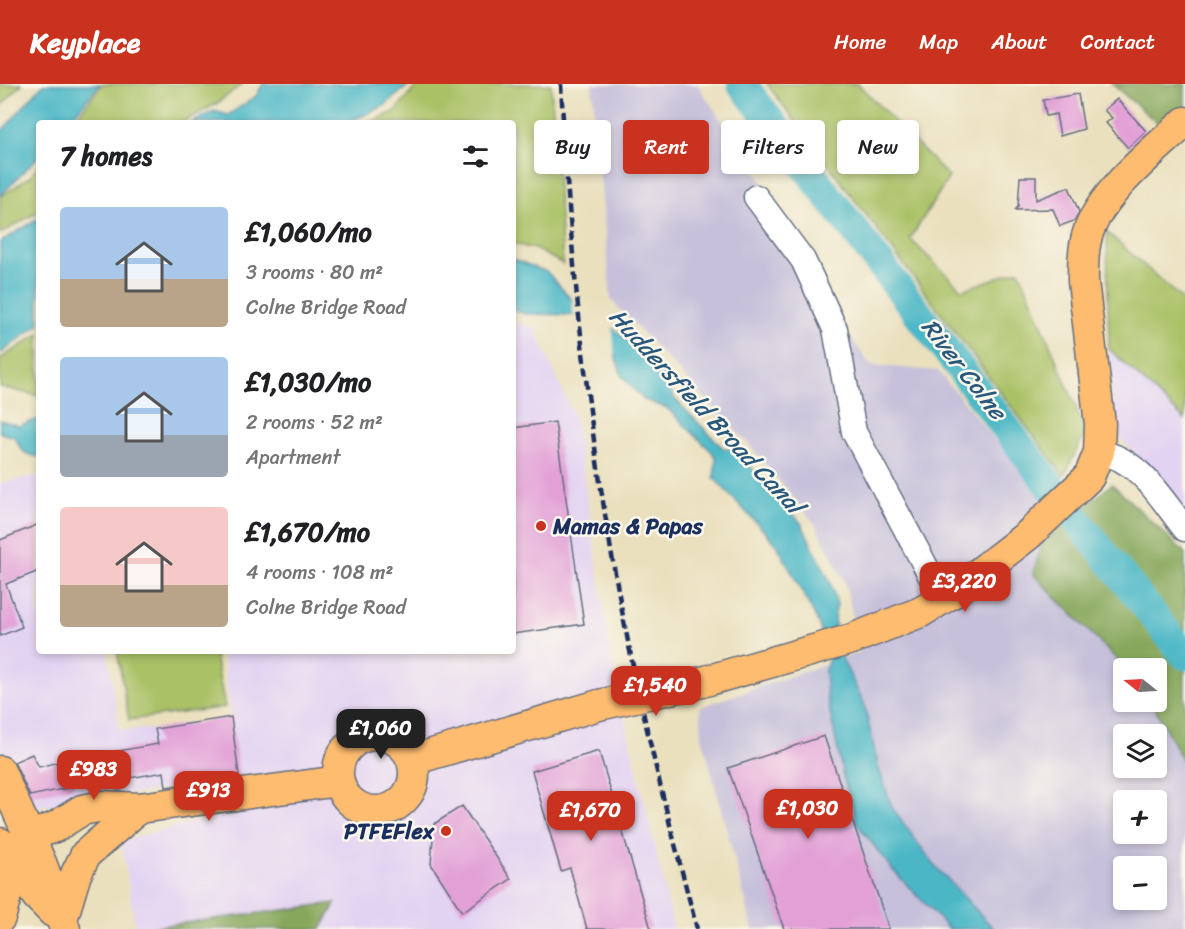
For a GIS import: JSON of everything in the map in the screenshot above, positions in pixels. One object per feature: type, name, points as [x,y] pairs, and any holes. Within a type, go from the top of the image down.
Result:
[{"type":"main road","points":[[412,760],[599,705],[702,682],[799,656],[869,633],[921,612],[943,599],[1028,535],[1096,451],[1083,281],[1083,258],[1088,231],[1105,202],[1142,162],[1185,122]]},
{"type":"main road","points":[[369,735],[391,737],[407,751],[412,760],[412,784],[398,804],[387,809],[364,809],[346,795],[339,781],[341,760],[347,748],[369,735]]},
{"type":"main road","points":[[0,771],[15,841],[64,925]]},
{"type":"main road","points":[[15,841],[106,822],[139,808],[339,781]]},
{"type":"main road","points":[[64,925],[76,874],[86,854],[139,808]]},
{"type":"main road","points":[[0,918],[9,882],[15,841]]},
{"type":"main road","points":[[0,918],[14,909],[24,909],[64,925]]},
{"type":"street","points":[[756,197],[803,260],[836,329],[854,432],[943,599]]},
{"type":"street","points":[[1096,451],[1116,455],[1137,469],[1185,529]]},
{"type":"shaded area","points":[[592,84],[697,84],[721,120],[721,174],[757,174],[837,317],[870,365],[938,371],[1052,508],[1033,574],[1115,658],[1113,658],[1113,712],[1157,712],[1163,724],[1113,724],[1113,778],[1167,778],[1167,731],[1185,766],[1185,929],[753,929],[702,737],[700,707],[861,652],[845,582],[815,524],[748,443],[611,300],[600,174],[611,174],[611,120],[595,120]]},
{"type":"shaded area","points":[[516,322],[535,328],[575,419],[612,664],[674,929],[136,929],[121,841],[240,810],[239,775],[222,654],[516,654]]},
{"type":"shaded area","points":[[1109,349],[1185,420],[1185,512],[1114,431]]},
{"type":"shaded area","points":[[36,476],[36,654],[107,654],[120,730],[155,729],[167,789],[28,808],[0,751],[0,483]]},
{"type":"green space","points":[[0,84],[22,84],[0,107]]},
{"type":"green space","points":[[102,84],[242,84],[216,104],[187,120],[74,120]]},
{"type":"green space","points":[[418,84],[551,84],[553,120],[534,120],[534,174],[557,174],[563,264],[535,249],[516,245],[516,120],[375,120],[396,111]]},
{"type":"green space","points":[[767,84],[858,84],[893,120],[837,120],[837,174],[919,174],[919,146],[949,177],[910,239],[962,290],[1019,270],[1086,431],[1064,476],[825,161],[825,120],[794,120]]},
{"type":"green space","points":[[1112,84],[1185,84],[1185,109],[1162,127]]},
{"type":"green space","points":[[36,169],[36,213],[0,234],[0,197],[32,175]]},
{"type":"green space","points":[[1107,232],[1185,302],[1185,420],[1109,349]]},
{"type":"green space","points":[[36,336],[36,395],[0,387],[0,359]]},
{"type":"green space","points":[[1112,484],[1185,553],[1185,766],[1167,731],[1167,724],[1163,724],[1157,712],[1167,712],[1167,658],[1115,658],[1033,574],[1042,543]]},
{"type":"green space","points":[[118,654],[215,654],[225,707],[129,720]]},
{"type":"green space","points":[[336,903],[321,929],[137,929]]},
{"type":"water","points":[[43,84],[100,84],[70,120],[36,120],[36,159],[0,196],[0,133]]},
{"type":"water","points":[[263,84],[410,84],[384,106],[353,120],[197,120],[214,111],[228,115],[256,96]]},
{"type":"water","points":[[36,220],[36,326],[0,354],[0,242]]},
{"type":"water","points":[[516,260],[547,272],[574,302],[618,332],[661,371],[675,399],[723,448],[735,449],[801,523],[830,581],[837,604],[834,619],[843,661],[864,703],[878,766],[892,808],[934,865],[994,929],[949,929],[892,869],[858,825],[844,780],[827,697],[825,671],[829,658],[818,622],[777,545],[714,478],[716,458],[711,451],[667,408],[644,400],[622,376],[612,346],[573,315],[525,314],[516,311]]},
{"type":"water","points":[[0,420],[19,426],[36,420],[36,456],[24,451],[15,437],[0,433]]},
{"type":"pier","points":[[572,295],[612,324],[615,358],[609,348],[574,320]]},
{"type":"building","points":[[1078,94],[1084,129],[1060,136],[1056,114],[1046,116],[1043,100]]},
{"type":"building","points":[[1117,99],[1146,131],[1128,148],[1106,123],[1112,118],[1104,110]]},
{"type":"building","points":[[1020,177],[1036,177],[1036,200],[1069,187],[1079,212],[1074,221],[1060,226],[1053,209],[1015,210],[1018,207]]},
{"type":"building","name":"Mamas & Papas","points":[[555,422],[584,624],[516,634],[516,428]]},
{"type":"building","points":[[36,525],[36,572],[6,584],[22,627],[0,636],[0,540]]},
{"type":"building","points":[[231,717],[239,775],[166,787],[164,772],[106,782],[101,754],[158,744],[155,729]]},
{"type":"building","points":[[824,736],[889,929],[784,929],[728,768]]},
{"type":"building","points":[[599,751],[651,929],[587,929],[570,868],[561,871],[532,771]]},
{"type":"building","points":[[32,754],[39,767],[70,759],[73,787],[30,796],[14,762]]},
{"type":"building","points":[[462,806],[511,879],[462,912],[431,864],[434,824]]},
{"type":"waterway","name":"River Colne","points":[[742,84],[1072,514],[1185,655]]},
{"type":"railway","points":[[561,84],[577,299],[605,514],[638,690],[697,929]]},
{"type":"place","name":"Mamas & Papas","points":[[541,526]]},
{"type":"place","name":"PTFEFlex","points":[[446,831]]},
{"type":"water label","name":"Huddersfield Broad Canal","points":[[706,411]]}]
